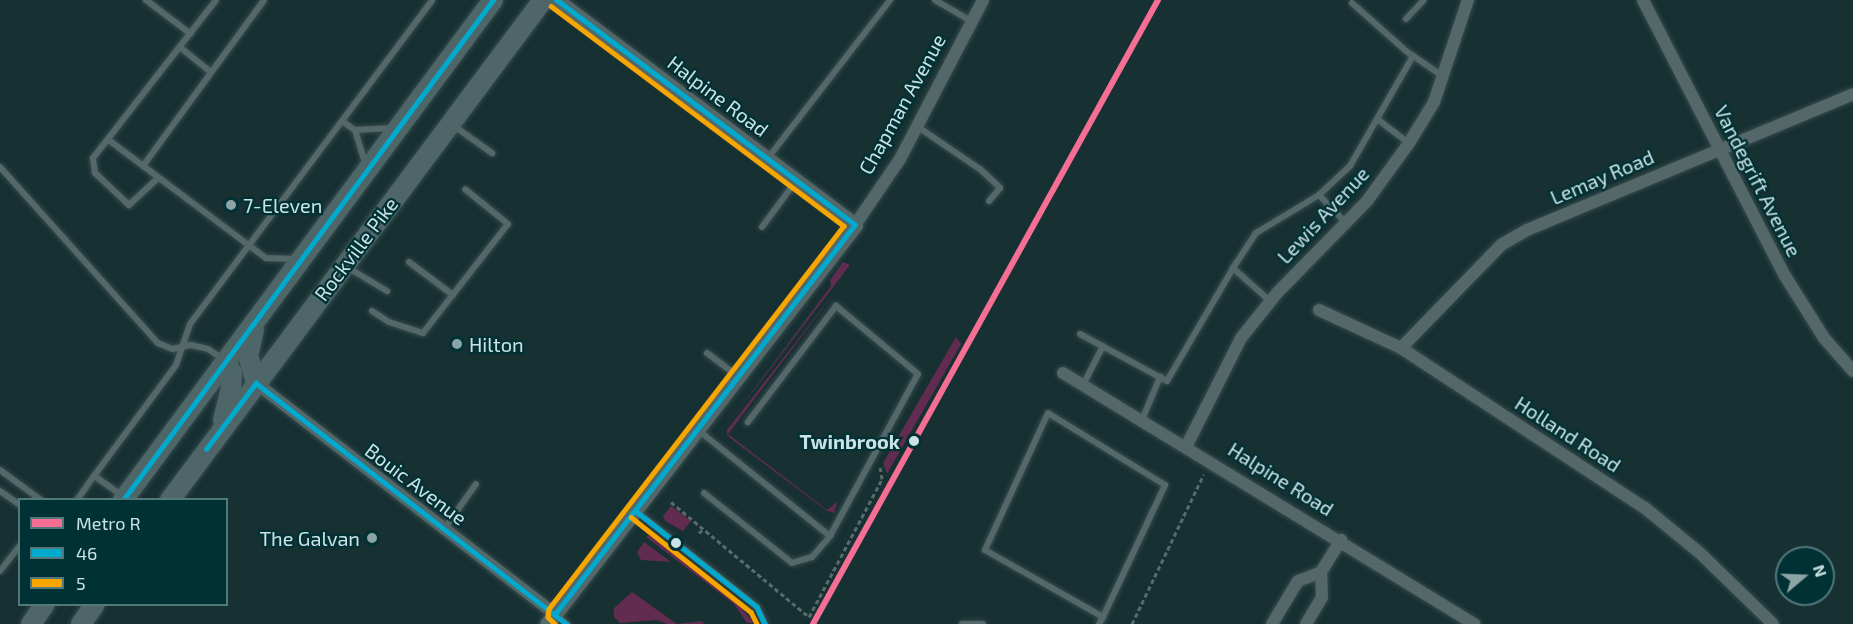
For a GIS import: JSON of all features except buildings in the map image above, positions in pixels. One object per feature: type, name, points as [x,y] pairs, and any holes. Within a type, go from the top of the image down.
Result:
[{"type":"main road","name":"Rockville Pike","points":[[124,498],[493,0]]},
{"type":"main road","name":"Rockville Pike","points":[[171,498],[543,0]]},
{"type":"main road","points":[[256,322],[248,356],[256,383]]},
{"type":"main road","points":[[221,429],[231,387],[232,373],[226,361]]},
{"type":"main road","points":[[31,624],[44,606]]},
{"type":"main road","points":[[81,624],[94,606]]},
{"type":"street","name":"Halpine Road","points":[[556,0],[855,225]]},
{"type":"street","name":"Chapman Avenue","points":[[551,619],[855,225],[918,127],[983,0]]},
{"type":"street","name":"Lewis Avenue","points":[[1187,446],[1241,338],[1270,301],[1367,201],[1409,143],[1434,102],[1468,0]]},
{"type":"street","name":"Vandegrift Avenue","points":[[1642,0],[1785,276],[1824,338],[1853,371]]},
{"type":"street","name":"Lemay Road","points":[[1401,348],[1500,246],[1527,230],[1719,147],[1853,94]]},
{"type":"street","name":"Holland Road","points":[[1319,310],[1401,348],[1645,508],[1701,554],[1773,624]]},
{"type":"street","name":"Halpine Road","points":[[1063,373],[1187,446],[1475,624]]},
{"type":"street","name":"Bouic Avenue","points":[[256,383],[443,529],[551,619]]},
{"type":"street","points":[[1306,624],[1322,597],[1321,572],[1341,540]]},
{"type":"street","points":[[1272,624],[1298,581],[1321,572]]},
{"type":"lane","points":[[146,0],[191,34]]},
{"type":"lane","points":[[158,178],[129,205],[93,170],[93,158],[110,141],[216,0]]},
{"type":"lane","points":[[143,166],[264,0]]},
{"type":"lane","points":[[78,498],[176,365],[190,324],[432,0]]},
{"type":"lane","points":[[767,159],[890,0]]},
{"type":"lane","points":[[935,0],[971,21]]},
{"type":"lane","points":[[1406,19],[1424,0]]},
{"type":"lane","points":[[1352,3],[1413,56],[1444,77]]},
{"type":"lane","points":[[181,48],[212,72]]},
{"type":"lane","points":[[1080,334],[1167,381],[1233,267],[1256,233],[1319,195],[1350,166],[1413,56]]},
{"type":"lane","points":[[1377,119],[1409,143]]},
{"type":"lane","points":[[342,121],[355,130],[363,148],[366,171]]},
{"type":"lane","points":[[451,123],[492,153]]},
{"type":"lane","points":[[355,130],[399,127]]},
{"type":"lane","points":[[918,127],[981,170],[1000,188],[989,201]]},
{"type":"lane","points":[[110,141],[266,258],[280,261],[302,258]]},
{"type":"lane","points":[[0,167],[158,343],[172,349],[182,347],[208,349],[226,361]]},
{"type":"lane","points":[[762,227],[796,181]]},
{"type":"lane","points":[[372,311],[389,322],[423,333],[508,224],[465,189]]},
{"type":"lane","points":[[1319,195],[1346,223]]},
{"type":"lane","points":[[409,262],[453,295]]},
{"type":"lane","points":[[344,265],[387,291]]},
{"type":"lane","points":[[1233,267],[1270,301]]},
{"type":"lane","points":[[704,493],[792,562],[812,557],[830,536],[918,374],[836,306],[748,422]]},
{"type":"lane","points":[[1083,385],[1103,346]]},
{"type":"lane","points":[[707,353],[739,376]]},
{"type":"lane","points":[[1142,420],[1160,377]]},
{"type":"lane","points":[[1099,624],[1103,617],[1165,485],[1048,413],[985,550],[1103,617]]},
{"type":"lane","points":[[698,430],[830,536]]},
{"type":"lane","points":[[0,470],[38,498]]},
{"type":"lane","points":[[94,476],[124,498]]},
{"type":"lane","points":[[443,529],[476,484]]},
{"type":"lane","points":[[0,491],[18,504]]},
{"type":"lane","points":[[636,511],[757,607],[765,624]]},
{"type":"lane","points":[[0,570],[18,548]]},
{"type":"lane","points":[[551,619],[567,624]]},
{"type":"lane","points":[[963,624],[983,624]]},
{"type":"path","points":[[671,502],[809,617],[882,479],[880,466]]},
{"type":"path","points":[[1132,624],[1206,469]]},
{"type":"path","points":[[699,533],[703,529]]},
{"type":"shaded area","points":[[843,262],[850,265],[728,424],[831,286],[830,280]]},
{"type":"shaded area","points":[[842,283],[728,434],[827,510],[838,501],[834,513],[827,511],[730,438],[727,434],[727,430]]},
{"type":"shaded area","points":[[956,337],[961,344],[887,474],[883,463]]},
{"type":"shaded area","points":[[671,506],[691,521],[683,531],[665,521],[663,516]]},
{"type":"shaded area","points":[[649,535],[732,597],[754,623],[747,623],[734,604],[646,537]]},
{"type":"shaded area","points":[[644,542],[671,562],[641,560],[637,552]]},
{"type":"shaded area","points":[[632,592],[677,624],[667,624],[657,620],[620,623],[614,617],[614,608]]},
{"type":"shaded area","points":[[701,621],[705,624],[677,624]]},
{"type":"metro line","name":"R","points":[[813,624],[1158,0]]},
{"type":"transit line","name":"46","points":[[124,498],[493,0]]},
{"type":"transit line","name":"46","points":[[555,614],[855,225],[556,0]]},
{"type":"transit line","name":"5","points":[[551,6],[844,226],[549,609],[548,617],[555,624]]},
{"type":"transit line","name":"46","points":[[206,449],[256,383],[567,624]]},
{"type":"transit line","name":"46","points":[[636,511],[757,607],[765,624]]},
{"type":"transit line","name":"5","points":[[631,517],[751,612],[757,624]]},
{"type":"place","name":"7-Eleven","points":[[231,205]]},
{"type":"place","name":"Hilton","points":[[457,344]]},
{"type":"place","name":"Twinbrook","points":[[914,441]]},
{"type":"place","name":"The Galvan","points":[[372,538]]}]
